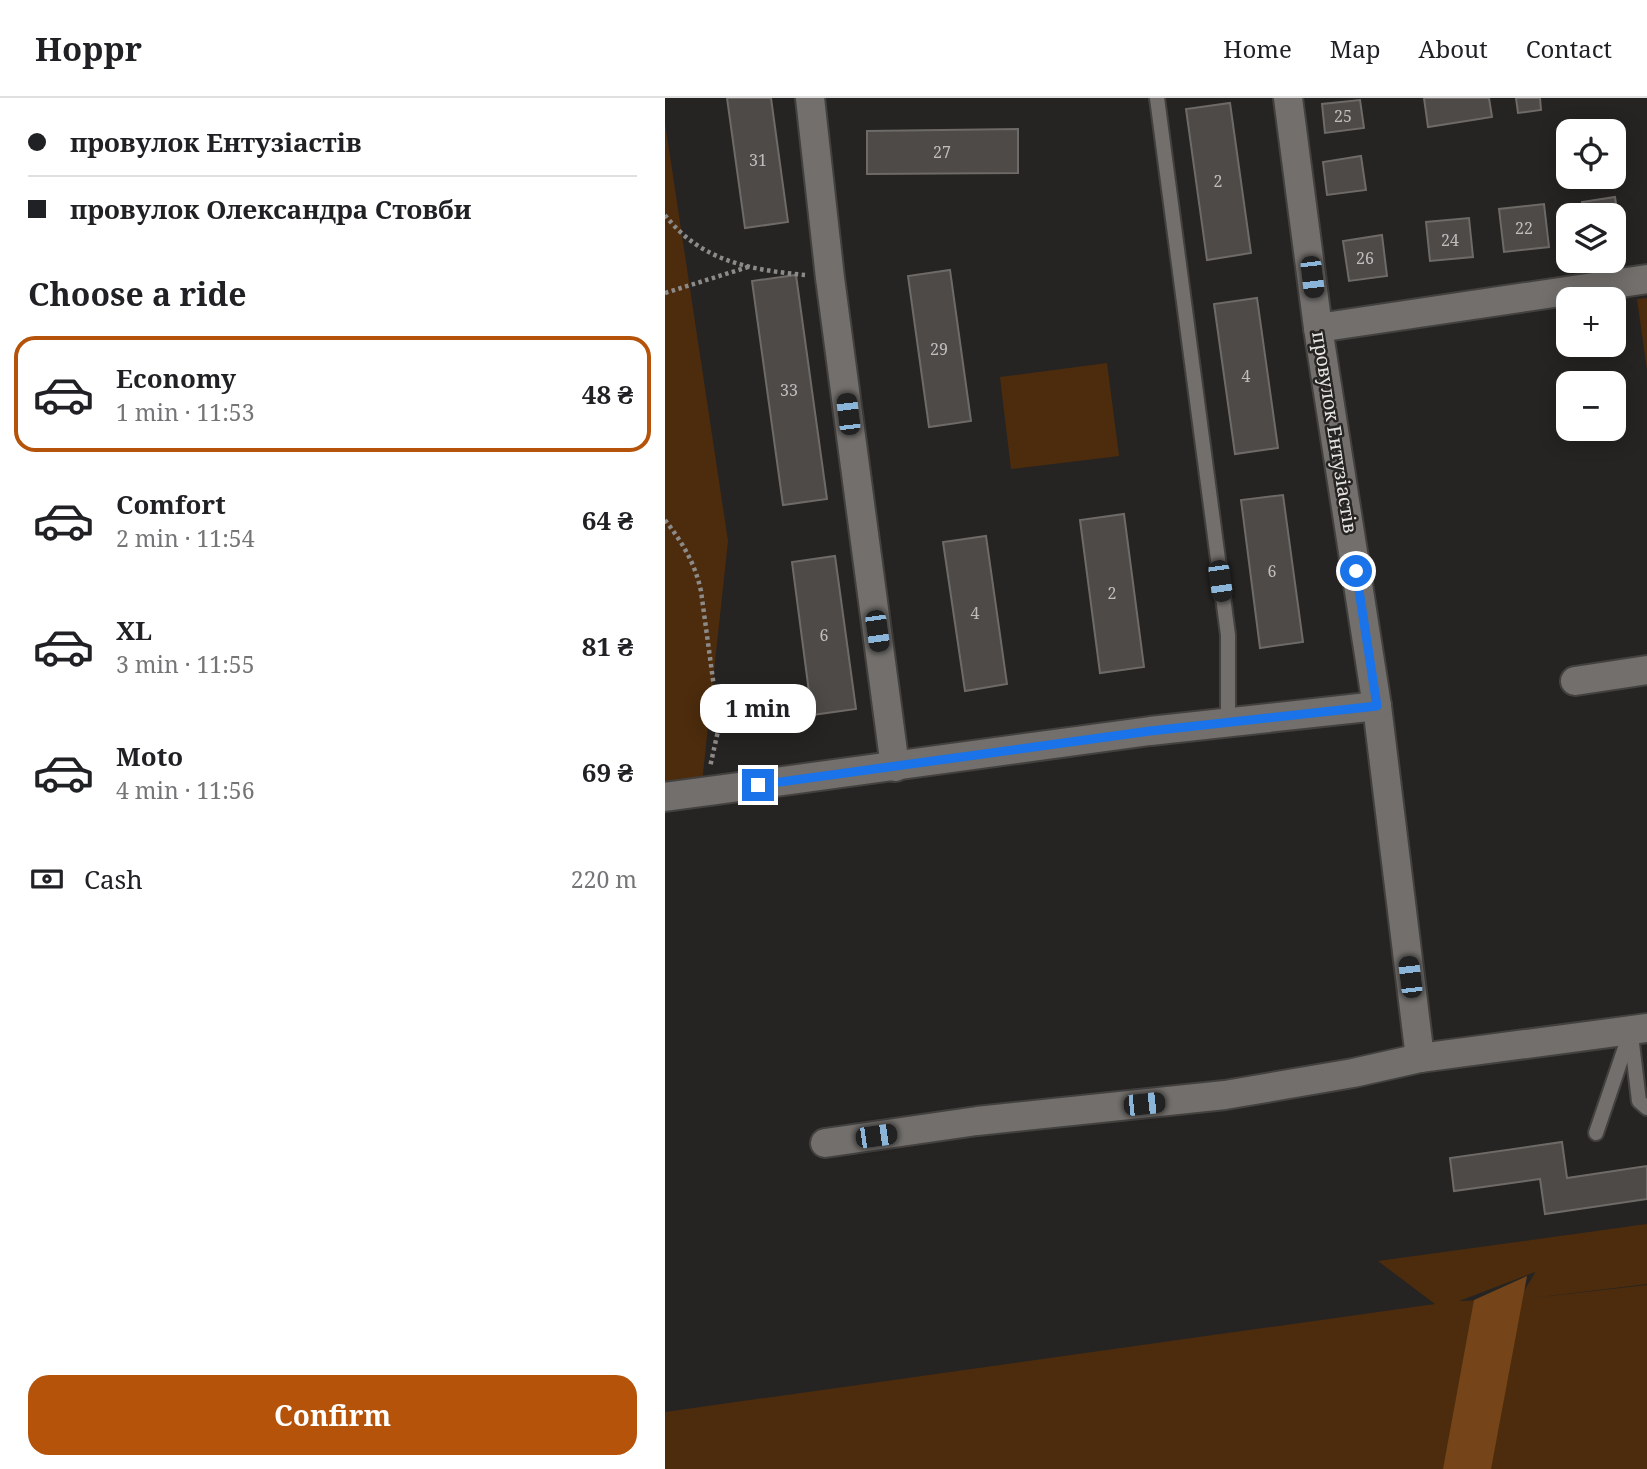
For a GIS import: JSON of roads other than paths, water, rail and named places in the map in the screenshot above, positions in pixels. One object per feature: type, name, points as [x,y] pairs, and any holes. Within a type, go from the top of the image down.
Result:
[{"type":"street","points":[[810,98],[830,278],[895,767]]},
{"type":"street","name":"провулок Ентузіастів","points":[[1288,98],[1318,328],[1377,706],[1420,1058]]},
{"type":"street","points":[[1318,328],[1647,279]]},
{"type":"street","points":[[1575,681],[1647,670]]},
{"type":"street","points":[[665,797],[1227,722],[1377,706]]},
{"type":"street","points":[[825,1143],[977,1121],[1225,1095],[1353,1073],[1420,1058],[1639,1029]]},
{"type":"lane","points":[[1157,98],[1227,635],[1227,722]]},
{"type":"lane","points":[[1639,1029],[1639,1101],[1647,1108]]},
{"type":"lane","points":[[1596,1133],[1639,1029]]}]
